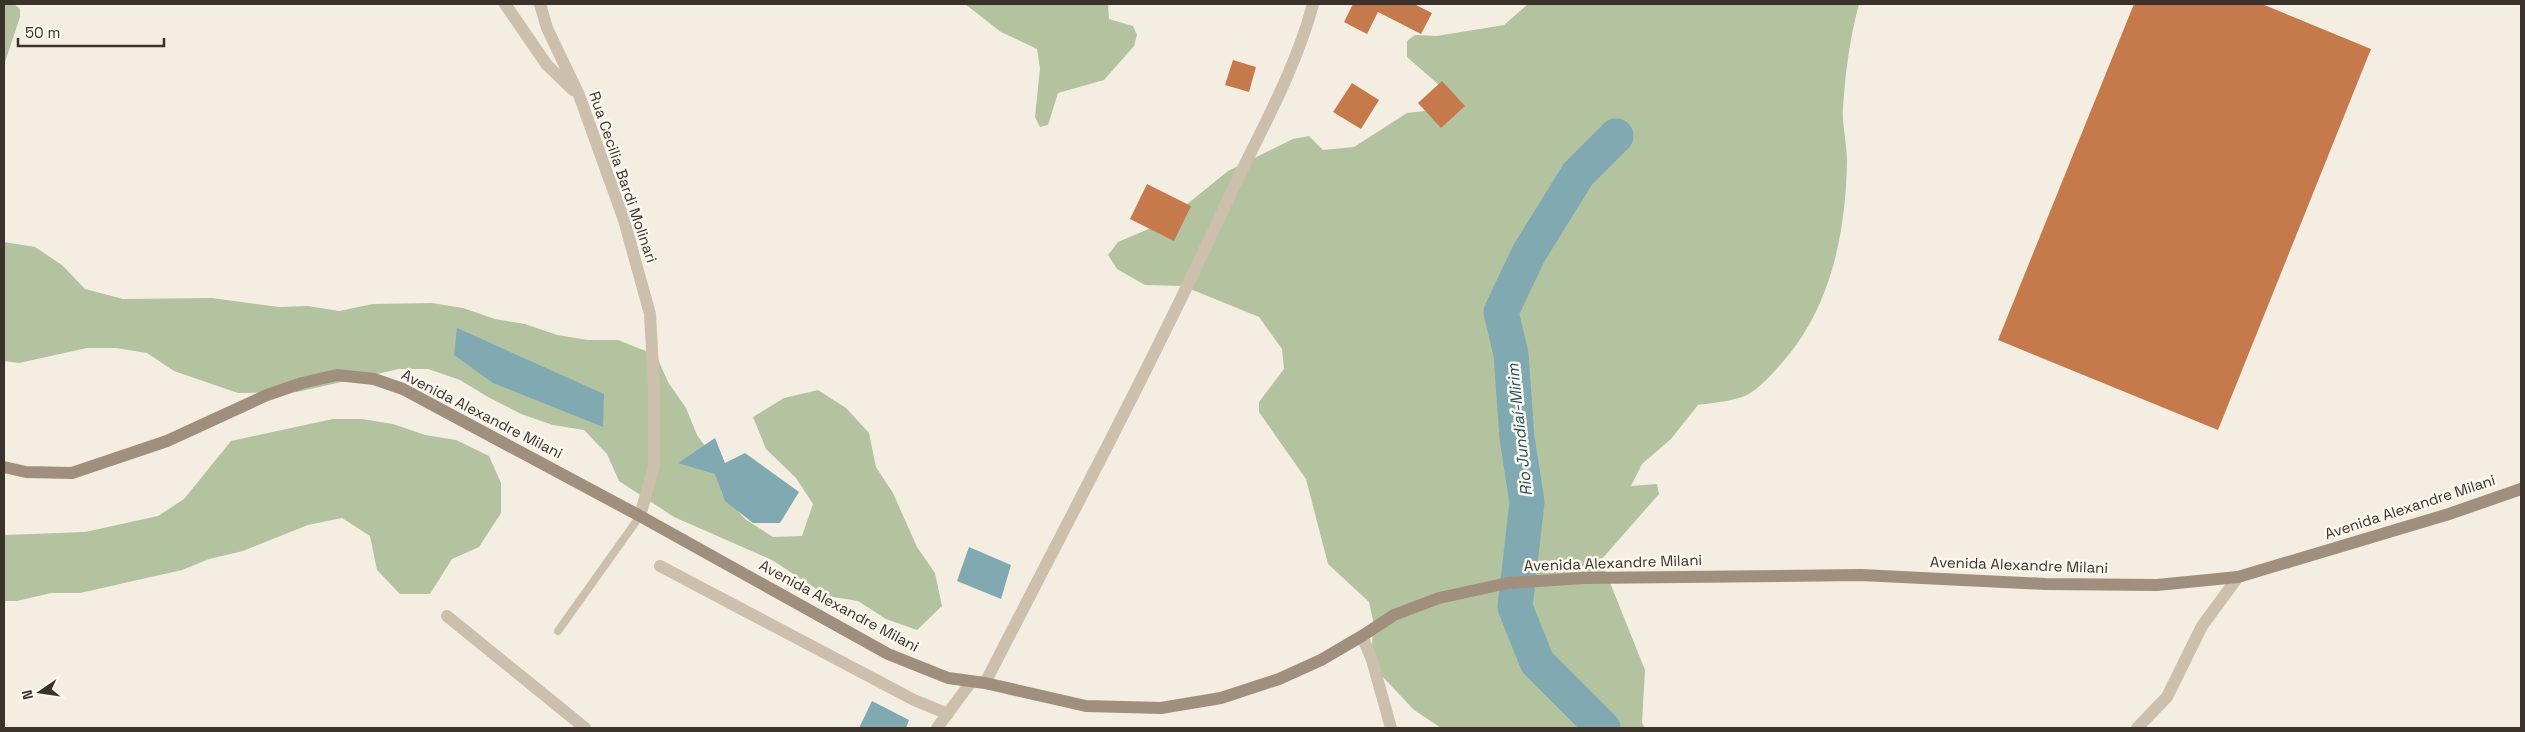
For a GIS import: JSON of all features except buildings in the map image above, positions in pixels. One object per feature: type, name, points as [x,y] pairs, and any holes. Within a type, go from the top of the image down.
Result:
[{"type":"street","points":[[505,4],[546,65],[579,95]]},
{"type":"street","name":"Rua Cecilia Bardi Molinari","points":[[540,4],[547,28],[579,95],[624,220],[650,314],[654,386],[654,466],[640,516]]},
{"type":"street","points":[[985,683],[1183,298],[1284,79],[1308,24],[1313,4]]},
{"type":"street","name":"Avenida Alexandre Milani","points":[[4,467],[26,472],[72,473],[167,441],[267,395],[302,383],[337,375],[374,379],[403,389],[640,516],[888,654],[948,678],[985,683],[1086,706],[1161,708],[1221,698],[1279,679],[1321,660],[1394,615],[1439,598],[1508,584],[1584,578],[1861,575],[2045,584],[2158,585],[2238,577],[2449,514],[2521,488]]},
{"type":"street","points":[[660,566],[914,700],[948,714]]},
{"type":"street","points":[[2137,728],[2167,697],[2202,626],[2238,577]]},
{"type":"street","points":[[447,616],[585,728]]},
{"type":"street","points":[[1362,636],[1372,660],[1390,728]]},
{"type":"street","points":[[937,728],[971,682]]},
{"type":"lane","points":[[558,631],[640,516]]},
{"type":"green space","points":[[4,4],[14,4],[20,9],[20,17],[4,65]]},
{"type":"green space","points":[[965,4],[1108,4],[1109,19],[1133,26],[1137,35],[1134,46],[1104,80],[1058,93],[1048,125],[1040,127],[1035,117],[1040,68],[1037,49],[1001,32]]},
{"type":"green space","points":[[1528,4],[1859,4],[1851,42],[1844,96],[1843,115],[1847,161],[1843,216],[1839,243],[1823,296],[1797,344],[1761,384],[1751,393],[1739,398],[1698,405],[1671,439],[1642,464],[1631,486],[1657,484],[1659,494],[1601,560],[1645,670],[1642,723],[1645,728],[1441,728],[1414,710],[1382,676],[1372,650],[1373,620],[1369,602],[1328,564],[1306,479],[1259,412],[1259,402],[1284,369],[1282,349],[1259,317],[1183,286],[1145,285],[1117,269],[1108,255],[1118,242],[1165,222],[1228,171],[1293,139],[1309,136],[1323,150],[1354,147],[1407,113],[1442,109],[1447,92],[1407,57],[1407,41],[1415,35],[1437,36],[1504,25]]},
{"type":"green space","points":[[4,242],[35,247],[62,265],[85,289],[123,299],[212,298],[279,307],[308,306],[339,311],[373,304],[432,303],[463,308],[495,319],[525,324],[557,335],[588,340],[618,340],[656,355],[668,382],[686,408],[697,435],[715,460],[722,494],[745,519],[773,537],[802,536],[813,504],[796,478],[766,449],[753,417],[784,398],[818,390],[846,408],[869,433],[876,467],[893,493],[917,547],[935,573],[942,606],[917,630],[886,619],[858,601],[827,596],[772,560],[674,517],[619,481],[607,454],[584,430],[553,425],[521,414],[460,380],[428,369],[399,369],[297,392],[238,393],[174,371],[147,353],[116,348],[87,348],[19,363],[4,361]]},
{"type":"green space","points":[[333,419],[362,419],[393,424],[425,435],[456,440],[489,456],[501,483],[501,513],[479,547],[452,559],[430,594],[400,594],[377,570],[370,536],[342,518],[308,525],[243,551],[209,559],[182,570],[80,593],[51,593],[17,601],[4,601],[4,535],[85,532],[158,516],[184,499],[231,441]]},
{"type":"water","points":[[457,328],[604,394],[603,427],[493,383],[454,355]]},
{"type":"water","points":[[715,438],[725,463],[745,453],[799,492],[780,523],[753,523],[725,501],[715,474],[678,463]]},
{"type":"water","points":[[969,547],[1011,565],[1001,599],[957,581]]},
{"type":"water","points":[[872,701],[909,720],[906,728],[859,728]]},
{"type":"waterway","name":"Rio Jundiaí-Mirim","points":[[1603,728],[1537,662],[1515,607],[1527,502],[1517,438],[1511,354],[1501,312],[1529,253],[1578,174],[1616,136]]}]
